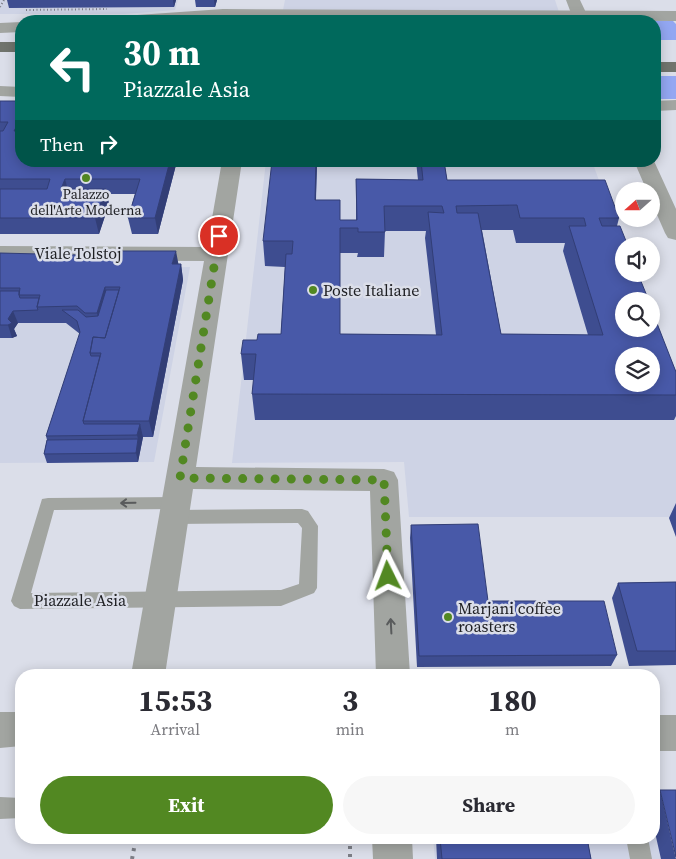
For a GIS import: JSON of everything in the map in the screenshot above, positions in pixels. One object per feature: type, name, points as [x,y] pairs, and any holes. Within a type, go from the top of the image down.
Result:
[{"type":"main road","points":[[0,47],[15,47]]},
{"type":"street","points":[[573,0],[580,15]]},
{"type":"street","points":[[213,15],[255,12],[418,15]]},
{"type":"street","points":[[661,16],[676,16]]},
{"type":"street","points":[[0,28],[15,27]]},
{"type":"street","points":[[0,91],[15,92]]},
{"type":"street","points":[[661,106],[676,106]]},
{"type":"street","points":[[149,669],[231,167]]},
{"type":"street","points":[[647,167],[676,233]]},
{"type":"street","name":"Viale Tolstoj","points":[[0,253],[216,254]]},
{"type":"street","name":"Piazzale Asia","points":[[177,500],[384,480],[393,669]]},
{"type":"street","points":[[0,730],[15,730]]},
{"type":"street","points":[[660,733],[676,733]]},
{"type":"street","points":[[392,844],[393,859]]},
{"type":"lane","name":"Piazzale Asia","points":[[177,500],[302,516],[310,526],[308,588],[281,598],[20,601],[48,504],[177,500]]},
{"type":"lane","points":[[0,808],[15,808]]},
{"type":"lane","points":[[638,844],[641,859]]},
{"type":"path","points":[[0,7],[4,0]]},
{"type":"path","points":[[18,10],[111,9]]},
{"type":"path","points":[[132,859],[135,844]]},
{"type":"path","points":[[350,844],[350,859]]},
{"type":"shaded area","points":[[0,0],[178,0],[175,10],[124,14],[0,14]]},
{"type":"shaded area","points":[[285,0],[555,0],[559,12],[283,10]]},
{"type":"shaded area","points":[[661,21],[673,21],[676,24],[676,40],[661,40]]},
{"type":"shaded area","points":[[661,76],[676,76],[676,99],[661,99]]},
{"type":"shaded area","points":[[265,167],[594,167],[619,237],[615,237],[615,282],[624,282],[624,292],[615,292],[615,337],[654,337],[658,347],[615,347],[615,392],[660,392],[660,352],[676,394],[676,517],[409,517],[404,462],[232,463]]},
{"type":"shaded area","points":[[190,267],[154,462],[0,463],[0,270]]},
{"type":"shaded area","points":[[660,818],[676,859],[435,859],[434,844],[660,844]]},
{"type":"building","points":[[0,101],[15,101],[15,167],[168,167],[155,218],[128,218],[140,179],[65,179],[61,189],[106,189],[95,218],[0,218],[0,189],[47,189],[50,179],[0,179],[0,131],[3,131],[8,122],[0,122]]},
{"type":"building","name":"Poste Italiane","points":[[271,167],[316,167],[315,200],[340,200],[340,220],[357,220],[356,179],[423,180],[422,167],[445,167],[447,180],[605,180],[615,207],[615,218],[599,218],[602,226],[621,228],[624,237],[615,237],[615,282],[641,282],[645,292],[615,292],[615,337],[660,337],[660,331],[676,372],[676,395],[252,394],[256,354],[241,354],[243,340],[257,340],[258,334],[281,334],[286,254],[292,254],[293,241],[263,241]],"holes":[[[517,205],[520,218],[584,218],[586,226],[569,226],[603,335],[501,334],[478,213],[457,213],[456,206]],[[384,206],[442,206],[444,213],[428,212],[442,335],[340,334],[340,228],[358,228],[358,232],[385,232]]]},
{"type":"building","points":[[122,251],[176,251],[172,264],[181,264],[149,421],[83,421],[101,353],[90,353],[93,337],[105,338],[120,287],[105,287],[97,313],[85,313],[77,306],[37,307],[40,295],[19,295],[20,288],[0,288],[0,253],[119,256]]},
{"type":"building","points":[[106,290],[119,290],[105,338],[93,337],[91,356],[100,356],[83,421],[84,424],[140,424],[137,435],[46,436],[80,332],[77,321],[62,310],[78,310],[86,317],[98,316]]},
{"type":"building","points":[[0,291],[19,291],[20,298],[39,298],[38,310],[13,311],[8,319],[12,323],[0,325]]},
{"type":"building","points":[[138,439],[136,453],[44,454],[47,440]]},
{"type":"building","points":[[478,524],[488,601],[604,601],[617,655],[419,656],[411,525]]},
{"type":"building","points":[[676,582],[676,651],[637,651],[618,583]]},
{"type":"building","points":[[660,790],[676,790],[676,857]]},
{"type":"building","points":[[441,844],[588,844],[591,859],[442,859]]},
{"type":"place","name":"Palazzo dell'Arte Moderna","points":[[86,178]]},
{"type":"place","name":"Poste Italiane","points":[[313,290]]},
{"type":"place","name":"Marjani coffee roasters","points":[[448,617]]},
{"type":"route","points":[[219,236],[180,478],[384,480],[388,576]]}]
